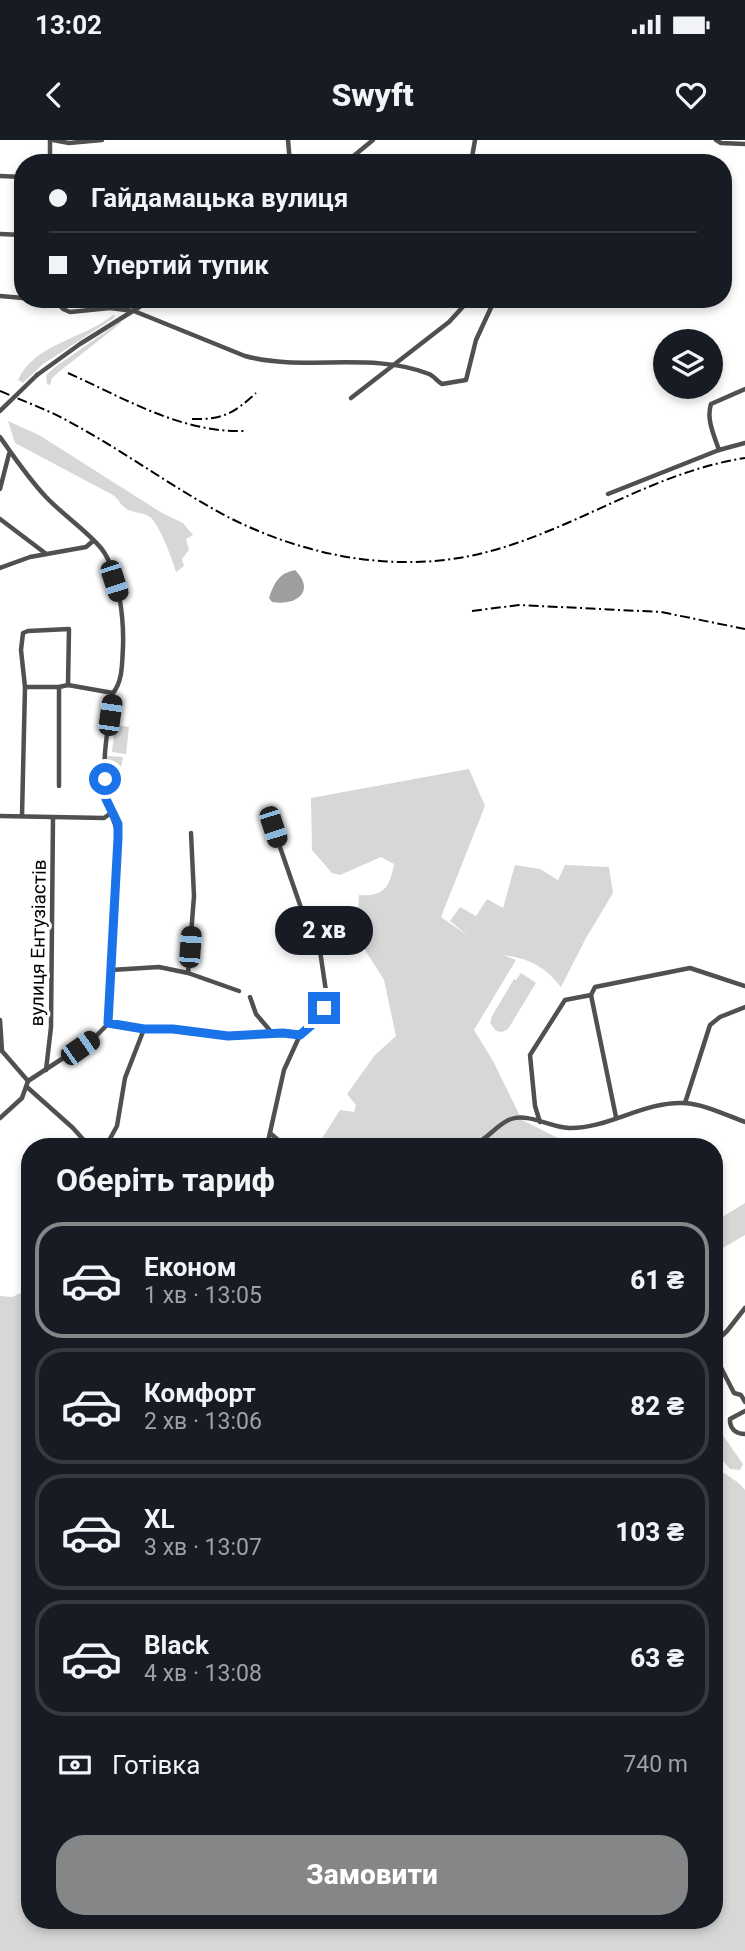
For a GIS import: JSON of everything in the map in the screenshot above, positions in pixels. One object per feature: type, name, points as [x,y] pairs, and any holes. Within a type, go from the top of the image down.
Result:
[{"type":"street","points":[[52,140],[69,144],[102,140]]},
{"type":"street","points":[[716,140],[721,143],[745,144]]},
{"type":"street","points":[[355,154],[369,141]]},
{"type":"street","points":[[65,308],[70,312],[110,309],[134,311],[263,361],[290,364],[392,365],[432,375],[442,384],[466,380],[476,340],[491,308]]},
{"type":"street","points":[[0,411],[37,375],[80,344],[138,308]]},
{"type":"street","points":[[351,398],[449,322],[462,308]]},
{"type":"street","points":[[719,450],[710,423],[711,404],[745,389]]},
{"type":"street","points":[[0,437],[9,453],[44,495],[102,550],[123,617],[120,675],[113,693],[103,759],[106,799],[118,824],[108,1023],[94,1038],[28,1084],[22,1098],[0,1118]]},
{"type":"street","points":[[608,494],[719,450],[745,443]]},
{"type":"street","points":[[0,489],[9,453]]},
{"type":"street","points":[[0,519],[46,554]]},
{"type":"street","points":[[0,568],[46,554],[86,547],[93,541]]},
{"type":"street","points":[[22,816],[25,688],[21,636],[28,631],[69,629],[68,685]]},
{"type":"street","points":[[25,688],[68,685],[113,693]]},
{"type":"street","points":[[59,786],[60,687]]},
{"type":"street","points":[[0,816],[104,818],[111,813]]},
{"type":"street","name":"вулиця Ентузіастів","points":[[46,1070],[51,1027],[53,817]]},
{"type":"street","points":[[269,1138],[284,1070],[300,1035],[314,1023],[327,998],[319,944],[303,914],[273,827]]},
{"type":"street","points":[[188,973],[194,896],[191,833]]},
{"type":"street","points":[[111,970],[159,967],[188,973],[239,991]]},
{"type":"street","points":[[616,1118],[591,995],[595,987],[690,968],[745,986]]},
{"type":"street","points":[[540,1122],[535,1106],[530,1055],[565,1000],[591,995]]},
{"type":"street","points":[[250,997],[256,1014],[273,1034]]},
{"type":"street","points":[[685,1103],[710,1025],[720,1017],[745,1007]]},
{"type":"street","points":[[0,1020],[1,1051],[28,1084],[82,1138]]},
{"type":"street","points":[[108,1023],[228,1036],[300,1035]]},
{"type":"street","points":[[110,1138],[121,1111],[128,1071],[144,1029]]},
{"type":"street","points":[[486,1138],[508,1120],[519,1117],[571,1128],[685,1103],[745,1122]]},
{"type":"street","points":[[270,1133],[276,1138]]},
{"type":"street","points":[[723,1335],[745,1308]]},
{"type":"street","points":[[723,1372],[734,1393],[743,1394],[745,1402]]},
{"type":"street","points":[[745,1411],[730,1419],[734,1430],[745,1434]]},
{"type":"shaded area","points":[[113,315],[114,318],[43,364],[23,383],[18,380],[36,358]]},
{"type":"shaded area","points":[[121,321],[52,378],[50,385],[47,384],[46,375],[55,367]]},
{"type":"shaded area","points":[[8,421],[39,435],[162,513],[183,523],[193,535],[186,539],[189,550],[182,559],[184,566],[176,572],[162,534],[150,517],[127,509],[113,495],[15,443]]},
{"type":"shaded area","points":[[295,570],[304,584],[301,595],[289,602],[272,602],[269,598],[278,580]]},
{"type":"shaded area","points":[[115,725],[129,727],[126,754],[112,752]]},
{"type":"shaded area","points":[[107,756],[123,757],[120,773],[108,777]]},
{"type":"shaded area","points":[[469,769],[485,806],[441,917],[468,936],[450,921],[460,907],[476,916],[487,899],[503,908],[515,865],[540,869],[558,880],[565,865],[609,867],[613,893],[561,987],[536,965],[503,955],[516,960],[474,1030],[493,1061],[522,1120],[558,1138],[322,1138],[340,1110],[354,1112],[356,1105],[347,1094],[375,1055],[396,1036],[384,980],[360,942],[357,930],[359,895],[374,894],[384,889],[394,864],[381,857],[340,875],[332,873],[312,850],[311,798]]},
{"type":"shaded area","points":[[521,973],[536,983],[508,1029],[496,1031],[490,1023],[492,1016],[514,979]]},
{"type":"shaded area","points":[[745,1203],[745,1235],[723,1248],[723,1217]]},
{"type":"shaded area","points":[[21,1293],[21,1929],[723,1929],[723,1472],[745,1490],[745,1951],[0,1951],[0,1296],[12,1297]]},
{"type":"shaded area","points":[[723,1435],[743,1464],[740,1470],[730,1469],[723,1461]]},
{"type":"railway","points":[[68,373],[175,420],[221,430],[244,431]]},
{"type":"railway","points":[[0,391],[68,421],[206,505],[257,530],[321,551],[387,562],[454,559],[487,552],[552,530],[678,475],[745,458]]},
{"type":"railway","points":[[192,419],[227,414],[256,393]]},
{"type":"railway","points":[[472,611],[519,605],[661,612],[745,629]]},
{"type":"route","points":[[105,779],[106,799],[118,824],[108,1023],[228,1036],[283,1033],[300,1035],[314,1023],[324,1008]]}]
